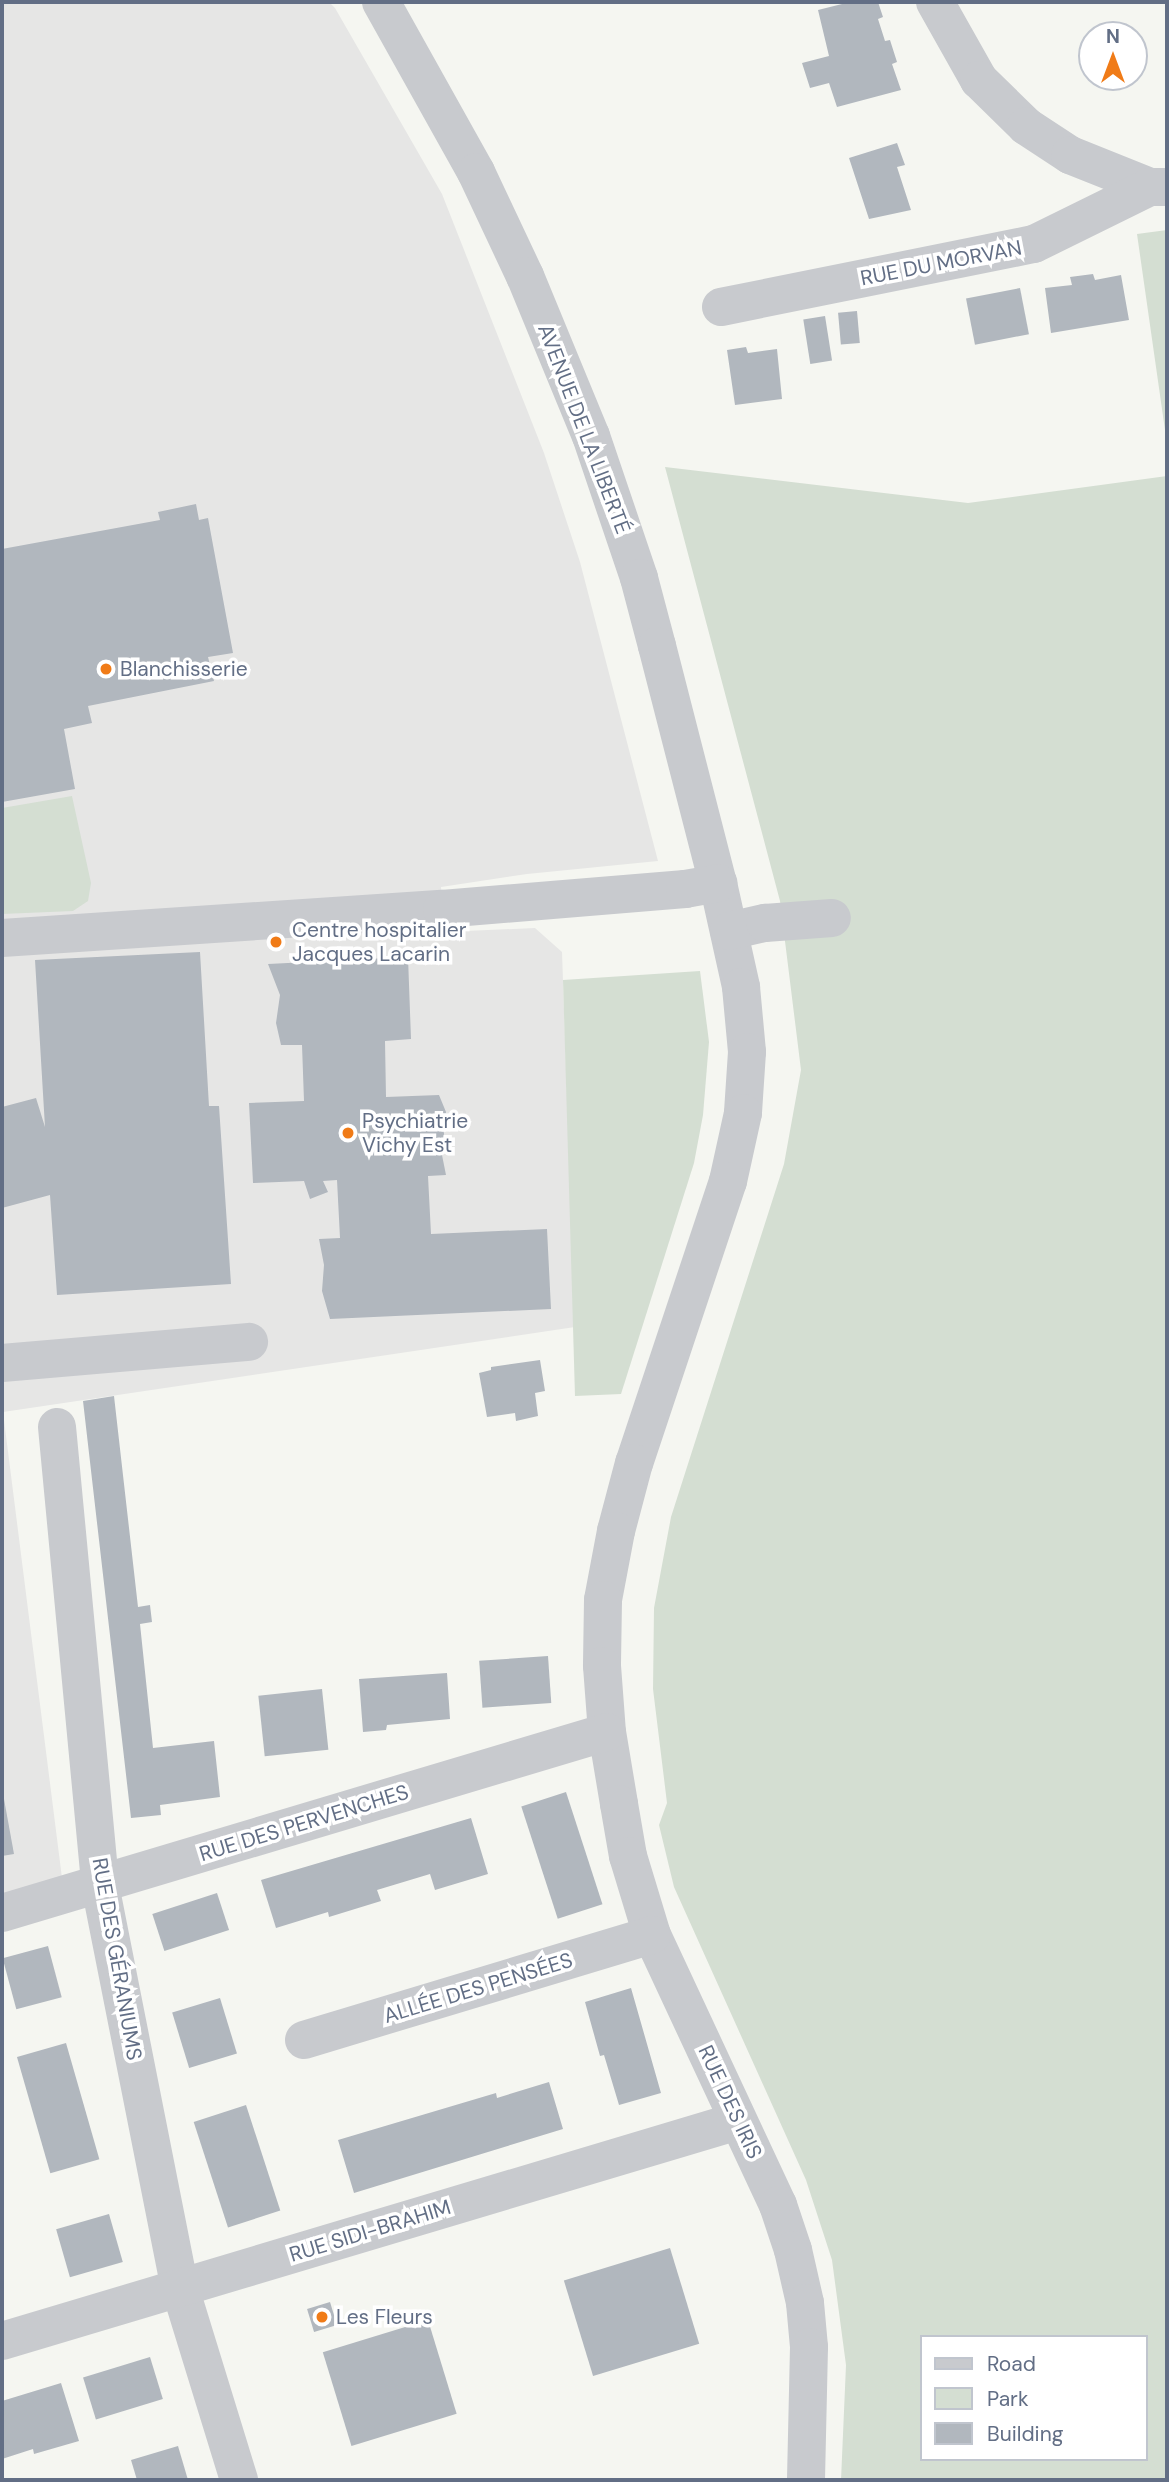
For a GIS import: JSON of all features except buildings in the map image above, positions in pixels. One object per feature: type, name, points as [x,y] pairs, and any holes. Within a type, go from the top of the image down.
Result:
[{"type":"street","name":"AVENUE DE LA LIBERTÉ","points":[[382,2],[476,172],[525,276],[591,436],[639,578],[719,883],[729,931]]},
{"type":"street","points":[[935,2],[979,80],[1026,126],[1070,155],[1159,187]]},
{"type":"street","name":"RUE DU MORVAN","points":[[722,307],[1034,244],[1159,187]]},
{"type":"street","points":[[2,938],[468,906],[685,889],[719,883]]},
{"type":"street","points":[[729,931],[765,923],[832,918]]},
{"type":"street","name":"RUE DES IRIS","points":[[729,931],[740,987],[747,1052],[743,1113],[728,1181],[634,1463],[615,1531],[603,1600],[602,1666],[607,1732],[628,1856],[652,1935],[778,2205],[793,2250],[805,2303],[810,2409],[806,2480]]},
{"type":"street","points":[[2,1363],[249,1342]]},
{"type":"street","name":"RUE DES GÉRANIUMS","points":[[57,1427],[100,1885],[180,2288],[239,2480]]},
{"type":"street","name":"RUE DES PERVENCHES","points":[[2,1913],[607,1732]]},
{"type":"street","name":"ALLÉE DES PENSÉES","points":[[304,2040],[652,1935]]},
{"type":"street","name":"RUE SIDI-BRAHIM","points":[[2,2341],[738,2121]]},
{"type":"shaded area","name":"Centre hospitalier Jacques Lacarin","points":[[2,2],[329,2],[335,8],[442,194],[544,453],[580,562],[658,861],[527,874],[441,887],[444,932],[535,928],[562,952],[575,1327],[3,1412],[62,1878],[2,1895]]},
{"type":"green space","points":[[1167,230],[1167,444],[1137,234]]},
{"type":"green space","points":[[665,467],[968,503],[1167,476],[1167,2480],[841,2480],[846,2365],[832,2260],[806,2180],[674,1887],[659,1825],[667,1803],[653,1689],[654,1608],[671,1517],[784,1164],[801,1070],[780,901]]},
{"type":"green space","points":[[72,796],[91,883],[88,901],[73,911],[2,914],[2,808]]},
{"type":"green space","points":[[700,971],[709,1042],[703,1115],[694,1163],[621,1394],[575,1396],[563,980]]},
{"type":"place","name":"Blanchisserie","points":[[106,669]]},
{"type":"place","name":"Centre hospitalier Jacques Lacarin","points":[[276,942]]},
{"type":"place","name":"Psychiatrie Vichy Est","points":[[348,1133]]},
{"type":"place","name":"Les Fleurs","points":[[322,2317]]}]
